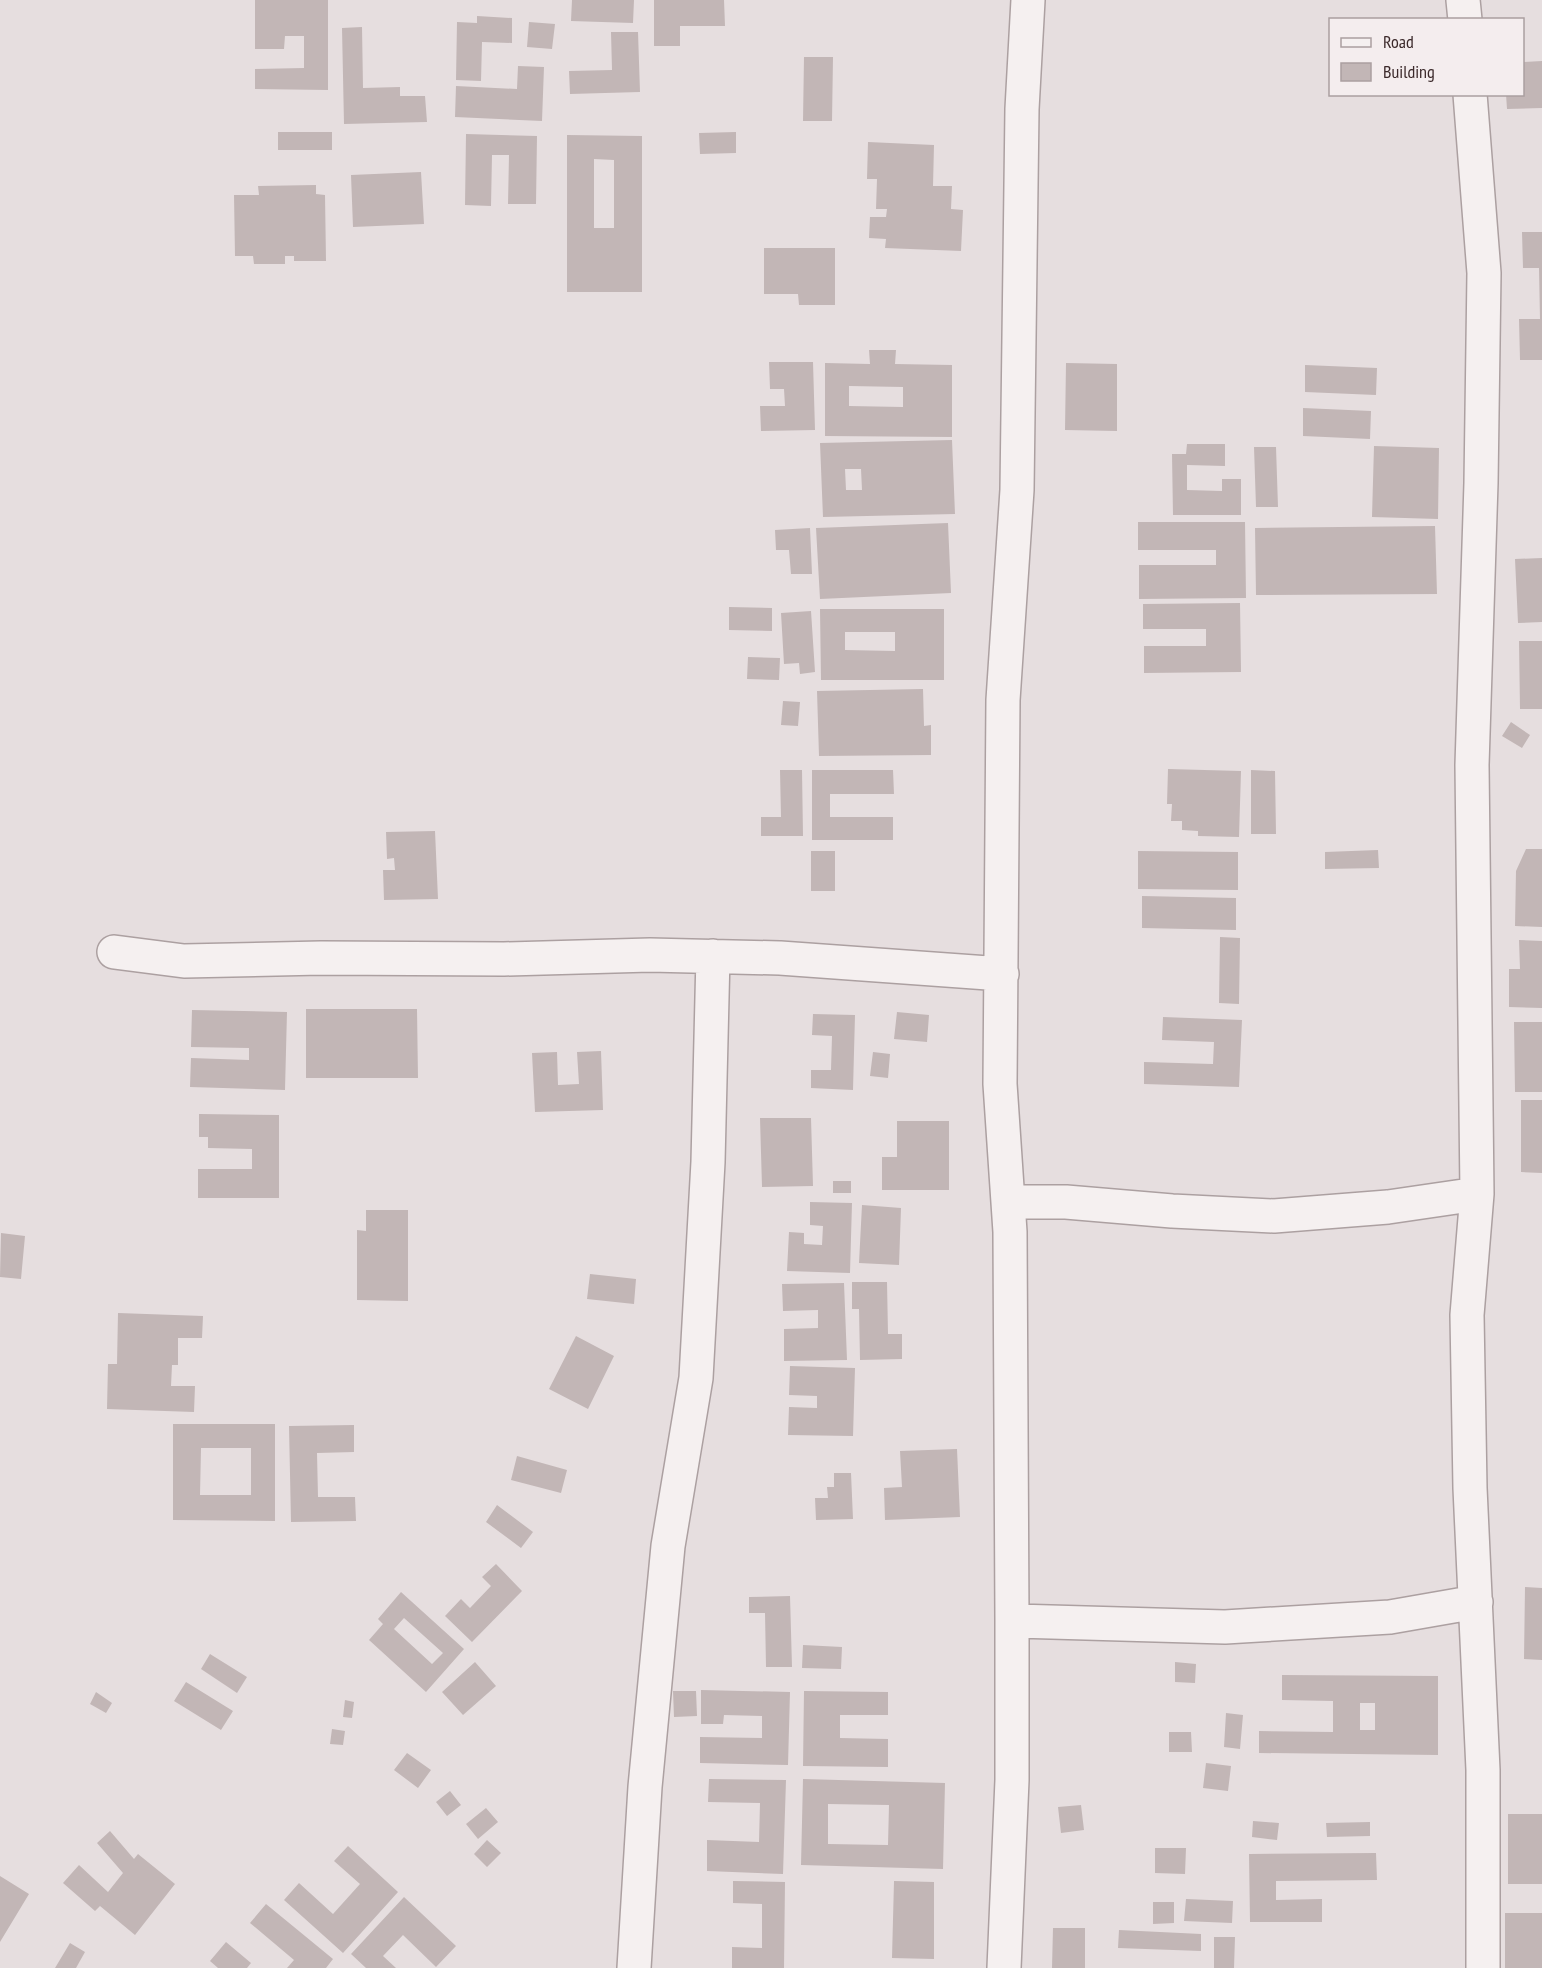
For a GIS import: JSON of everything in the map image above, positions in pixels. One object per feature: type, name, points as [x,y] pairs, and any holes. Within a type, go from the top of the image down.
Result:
[{"type":"street","points":[[1004,1968],[1012,1780],[1012,1621],[1010,1232],[1000,1084],[1003,700],[1017,490],[1022,109],[1028,0]]},
{"type":"street","points":[[1463,0],[1465,18]]},
{"type":"street","points":[[1470,96],[1484,273],[1481,483],[1472,765],[1477,1194],[1467,1315],[1470,1488],[1483,1770],[1483,1968]]},
{"type":"street","points":[[114,952],[184,961],[712,956],[780,958],[1002,974]]},
{"type":"street","points":[[634,1968],[645,1787],[668,1546],[696,1378],[708,1162],[712,956]]},
{"type":"street","points":[[1008,1202],[1066,1202],[1172,1211],[1275,1216],[1388,1207],[1477,1194]]},
{"type":"street","points":[[1012,1621],[1225,1627],[1390,1617],[1476,1602]]},
{"type":"building","points":[[255,0],[328,0],[328,90],[255,89],[255,69],[304,68],[304,36],[285,36],[284,49],[255,49]]},
{"type":"building","points":[[572,0],[634,0],[633,23],[571,21]]},
{"type":"building","points":[[654,0],[724,0],[725,26],[680,26],[680,46],[654,46]]},
{"type":"building","points":[[477,16],[512,18],[512,43],[482,42],[481,81],[456,80],[457,22],[477,23]]},
{"type":"building","points":[[529,22],[555,24],[552,49],[527,47]]},
{"type":"building","points":[[362,27],[363,88],[400,87],[400,96],[425,96],[427,122],[344,124],[342,28]]},
{"type":"building","points":[[611,32],[638,32],[640,92],[570,94],[569,71],[612,70]]},
{"type":"building","points":[[804,57],[833,57],[832,121],[803,121]]},
{"type":"building","points":[[1542,61],[1542,108],[1507,109],[1506,96],[1524,96],[1524,62]]},
{"type":"building","points":[[518,66],[544,67],[542,121],[455,117],[456,86],[517,89]]},
{"type":"building","points":[[278,132],[332,132],[332,150],[278,150]]},
{"type":"building","points":[[736,132],[736,153],[700,154],[699,133]]},
{"type":"building","points":[[466,134],[537,136],[536,204],[508,204],[509,155],[492,155],[491,206],[465,205]]},
{"type":"building","points":[[567,135],[642,136],[642,292],[567,292]],"holes":[[[594,159],[614,160],[614,228],[594,228]]]},
{"type":"building","points":[[868,142],[934,145],[933,186],[952,186],[951,209],[963,210],[961,251],[885,248],[886,239],[869,238],[870,217],[886,217],[887,209],[876,209],[877,179],[867,179]]},
{"type":"building","points":[[421,172],[424,224],[353,227],[351,175]]},
{"type":"building","points":[[316,185],[316,194],[325,195],[326,261],[294,261],[294,256],[285,256],[285,264],[254,264],[253,256],[235,256],[234,195],[259,195],[258,186]]},
{"type":"building","points":[[1522,232],[1542,232],[1542,360],[1520,360],[1519,319],[1540,319],[1539,268],[1523,268]]},
{"type":"building","points":[[764,248],[835,248],[835,305],[799,305],[798,294],[764,294]]},
{"type":"building","points":[[869,350],[896,350],[895,364],[952,365],[952,437],[825,436],[825,363],[870,364]],"holes":[[[849,386],[903,387],[903,407],[849,406]]]},
{"type":"building","points":[[769,362],[813,362],[815,430],[761,431],[760,406],[785,406],[784,389],[770,389]]},
{"type":"building","points":[[1066,363],[1117,364],[1117,431],[1065,430]]},
{"type":"building","points":[[1305,365],[1377,368],[1376,395],[1305,392]]},
{"type":"building","points":[[1303,408],[1371,411],[1370,439],[1303,436]]},
{"type":"building","points":[[952,440],[955,514],[823,517],[820,443]],"holes":[[[845,469],[861,469],[862,490],[846,490]]]},
{"type":"building","points":[[1187,444],[1225,444],[1225,466],[1187,465],[1187,490],[1222,491],[1222,479],[1241,479],[1241,515],[1173,515],[1172,454],[1186,454]]},
{"type":"building","points":[[1374,446],[1439,448],[1438,519],[1372,517]]},
{"type":"building","points":[[1254,447],[1276,447],[1278,507],[1256,507]]},
{"type":"building","points":[[1138,522],[1245,522],[1246,598],[1139,599],[1139,565],[1216,565],[1216,550],[1138,550]]},
{"type":"building","points":[[948,523],[951,593],[820,599],[816,528]]},
{"type":"building","points":[[1435,526],[1437,594],[1256,595],[1255,528]]},
{"type":"building","points":[[810,528],[812,574],[791,574],[789,550],[776,550],[775,530]]},
{"type":"building","points":[[1542,558],[1542,622],[1518,623],[1515,559]]},
{"type":"building","points":[[1240,603],[1241,672],[1144,673],[1144,646],[1206,646],[1206,629],[1143,629],[1143,604]]},
{"type":"building","points":[[729,607],[772,608],[772,631],[729,630]]},
{"type":"building","points":[[820,609],[944,609],[944,680],[821,680]],"holes":[[[845,632],[895,632],[895,651],[845,650]]]},
{"type":"building","points":[[811,611],[815,672],[800,674],[799,663],[784,664],[781,613]]},
{"type":"building","points":[[1519,641],[1542,641],[1542,709],[1520,709]]},
{"type":"building","points":[[748,657],[780,658],[779,680],[747,679]]},
{"type":"building","points":[[923,689],[924,726],[931,725],[931,755],[819,756],[817,691]]},
{"type":"building","points":[[783,701],[800,702],[798,726],[781,725]]},
{"type":"building","points":[[1511,722],[1530,735],[1522,748],[1502,736]]},
{"type":"building","points":[[1168,769],[1241,771],[1239,837],[1198,836],[1198,831],[1182,830],[1182,821],[1171,821],[1172,804],[1167,804]]},
{"type":"building","points":[[780,770],[802,770],[803,836],[761,836],[761,817],[781,817]]},
{"type":"building","points":[[812,770],[893,770],[894,794],[830,794],[830,817],[893,817],[893,840],[812,840]]},
{"type":"building","points":[[1251,770],[1275,771],[1276,834],[1251,834]]},
{"type":"building","points":[[435,831],[438,899],[384,900],[383,870],[395,870],[394,858],[387,859],[386,832]]},
{"type":"building","points":[[1526,849],[1542,849],[1542,927],[1515,926],[1516,871]]},
{"type":"building","points":[[1378,850],[1379,868],[1325,869],[1325,852]]},
{"type":"building","points":[[811,851],[835,851],[835,891],[811,891]]},
{"type":"building","points":[[1138,851],[1238,852],[1238,890],[1138,889]]},
{"type":"building","points":[[1142,896],[1236,898],[1236,930],[1142,928]]},
{"type":"building","points":[[1220,937],[1240,938],[1239,1004],[1219,1003]]},
{"type":"building","points":[[1519,940],[1542,941],[1542,1008],[1509,1007],[1509,969],[1520,969]]},
{"type":"building","points":[[306,1009],[417,1009],[418,1078],[306,1078]]},
{"type":"building","points":[[192,1010],[287,1012],[285,1090],[190,1087],[191,1058],[249,1060],[249,1048],[191,1047]]},
{"type":"building","points":[[897,1012],[929,1015],[927,1042],[894,1039]]},
{"type":"building","points":[[813,1014],[855,1015],[853,1090],[811,1088],[811,1070],[831,1070],[832,1036],[812,1035]]},
{"type":"building","points":[[1163,1017],[1242,1020],[1239,1087],[1144,1084],[1144,1062],[1213,1064],[1214,1042],[1162,1040]]},
{"type":"building","points":[[1514,1022],[1542,1022],[1542,1092],[1515,1092]]},
{"type":"building","points":[[601,1051],[603,1110],[535,1112],[532,1053],[557,1052],[558,1085],[579,1084],[577,1052]]},
{"type":"building","points":[[873,1052],[890,1054],[888,1078],[870,1076]]},
{"type":"building","points":[[1521,1100],[1542,1100],[1542,1173],[1521,1172]]},
{"type":"building","points":[[199,1114],[279,1115],[279,1198],[198,1198],[198,1169],[252,1169],[252,1149],[208,1148],[208,1137],[199,1137]]},
{"type":"building","points":[[760,1118],[811,1118],[813,1186],[762,1187]]},
{"type":"building","points":[[897,1121],[949,1121],[949,1190],[882,1190],[882,1157],[897,1157]]},
{"type":"building","points":[[833,1181],[851,1181],[851,1193],[833,1193]]},
{"type":"building","points":[[810,1202],[852,1203],[850,1273],[787,1271],[789,1232],[804,1233],[804,1244],[822,1245],[823,1226],[810,1225]]},
{"type":"building","points":[[862,1205],[901,1208],[899,1265],[859,1263]]},
{"type":"building","points":[[366,1210],[408,1210],[408,1301],[357,1300],[357,1230],[366,1231]]},
{"type":"building","points":[[1,1233],[25,1236],[21,1279],[0,1277]]},
{"type":"building","points":[[590,1274],[636,1279],[634,1304],[587,1299]]},
{"type":"building","points":[[852,1282],[887,1282],[888,1334],[902,1334],[902,1359],[860,1360],[859,1309],[852,1309]]},
{"type":"building","points":[[844,1283],[847,1360],[784,1361],[784,1329],[818,1328],[818,1310],[783,1311],[782,1284]]},
{"type":"building","points":[[118,1313],[203,1316],[202,1338],[178,1338],[178,1365],[172,1365],[171,1386],[195,1386],[194,1412],[107,1409],[108,1364],[117,1364]]},
{"type":"building","points":[[576,1336],[614,1356],[588,1409],[549,1389]]},
{"type":"building","points":[[790,1366],[855,1368],[853,1436],[788,1435],[789,1407],[817,1408],[817,1396],[789,1395]]},
{"type":"building","points":[[173,1424],[275,1424],[275,1521],[173,1520]],"holes":[[[201,1448],[251,1448],[251,1495],[200,1495]]]},
{"type":"building","points":[[354,1425],[354,1452],[317,1453],[318,1497],[355,1497],[356,1521],[291,1522],[289,1426]]},
{"type":"building","points":[[957,1449],[960,1517],[885,1520],[884,1488],[902,1487],[900,1451]]},
{"type":"building","points":[[517,1456],[567,1470],[561,1493],[511,1480]]},
{"type":"building","points":[[834,1473],[851,1473],[853,1519],[816,1520],[815,1498],[828,1498],[827,1487],[834,1487]]},
{"type":"building","points":[[497,1505],[533,1532],[521,1548],[486,1522]]},
{"type":"building","points":[[496,1564],[522,1591],[472,1642],[445,1616],[461,1599],[470,1608],[491,1586],[482,1577]]},
{"type":"building","points":[[1525,1587],[1542,1588],[1542,1660],[1524,1659]]},
{"type":"building","points":[[401,1592],[464,1649],[426,1692],[369,1640],[383,1624],[378,1619]],"holes":[[[404,1618],[443,1653],[432,1664],[394,1629]]]},
{"type":"building","points":[[790,1596],[792,1667],[766,1667],[765,1613],[749,1613],[749,1597]]},
{"type":"building","points":[[803,1645],[842,1647],[841,1669],[802,1668]]},
{"type":"building","points":[[210,1654],[247,1677],[237,1693],[201,1669]]},
{"type":"building","points":[[475,1662],[496,1686],[463,1715],[442,1692]]},
{"type":"building","points":[[1175,1662],[1196,1664],[1195,1683],[1175,1682]]},
{"type":"building","points":[[1282,1675],[1438,1676],[1438,1755],[1259,1753],[1259,1731],[1333,1732],[1333,1701],[1282,1700]],"holes":[[[1360,1703],[1375,1703],[1375,1730],[1360,1730]]]},
{"type":"building","points":[[186,1682],[233,1711],[221,1730],[174,1701]]},
{"type":"building","points":[[701,1690],[790,1692],[788,1765],[700,1763],[700,1737],[762,1738],[762,1716],[724,1715],[723,1724],[701,1724]]},
{"type":"building","points":[[673,1691],[696,1691],[697,1716],[674,1717]]},
{"type":"building","points":[[804,1691],[888,1692],[888,1715],[840,1715],[840,1738],[888,1739],[888,1767],[803,1766]]},
{"type":"building","points":[[96,1692],[112,1703],[106,1713],[90,1704]]},
{"type":"building","points":[[345,1700],[354,1702],[352,1718],[343,1717]]},
{"type":"building","points":[[1226,1713],[1243,1715],[1240,1749],[1224,1747]]},
{"type":"building","points":[[332,1729],[345,1731],[343,1745],[330,1744]]},
{"type":"building","points":[[1169,1732],[1191,1732],[1192,1752],[1169,1752]]},
{"type":"building","points":[[407,1753],[431,1770],[418,1788],[394,1770]]},
{"type":"building","points":[[1206,1763],[1231,1766],[1228,1791],[1203,1788]]},
{"type":"building","points":[[709,1779],[786,1780],[783,1874],[707,1871],[707,1840],[759,1842],[760,1803],[708,1802]]},
{"type":"building","points":[[803,1779],[945,1783],[943,1869],[801,1865]],"holes":[[[828,1804],[889,1805],[888,1845],[828,1844]]]},
{"type":"building","points":[[450,1791],[461,1805],[447,1816],[436,1802]]},
{"type":"building","points":[[1081,1805],[1084,1830],[1061,1833],[1058,1807]]},
{"type":"building","points":[[486,1808],[498,1822],[478,1839],[466,1824]]},
{"type":"building","points":[[1508,1814],[1542,1814],[1542,1884],[1508,1884]]},
{"type":"building","points":[[1253,1821],[1279,1823],[1277,1840],[1252,1837]]},
{"type":"building","points":[[1370,1822],[1370,1836],[1327,1837],[1326,1823]]},
{"type":"building","points":[[110,1831],[134,1859],[138,1854],[175,1884],[135,1935],[100,1906],[95,1911],[63,1883],[79,1865],[108,1892],[123,1873],[97,1843]]},
{"type":"building","points":[[487,1840],[501,1853],[487,1867],[474,1854]]},
{"type":"building","points":[[348,1846],[398,1892],[343,1953],[284,1900],[299,1883],[333,1914],[360,1884],[334,1861]]},
{"type":"building","points":[[1155,1848],[1186,1848],[1185,1874],[1155,1873]]},
{"type":"building","points":[[1376,1853],[1377,1880],[1276,1881],[1276,1900],[1322,1899],[1322,1922],[1250,1922],[1249,1854]]},
{"type":"building","points":[[0,1876],[29,1894],[0,1942]]},
{"type":"building","points":[[733,1881],[785,1882],[784,1968],[732,1968],[732,1947],[762,1948],[762,1904],[733,1903]]},
{"type":"building","points":[[894,1881],[934,1882],[934,1959],[892,1958]]},
{"type":"building","points":[[404,1897],[456,1946],[436,1967],[403,1935],[383,1956],[396,1968],[366,1968],[351,1954]]},
{"type":"building","points":[[1186,1899],[1233,1901],[1232,1923],[1184,1921]]},
{"type":"building","points":[[1153,1902],[1174,1902],[1174,1923],[1153,1924]]},
{"type":"building","points":[[266,1904],[333,1959],[326,1968],[287,1968],[294,1960],[250,1923]]},
{"type":"building","points":[[1505,1913],[1542,1913],[1542,1968],[1505,1968]]},
{"type":"building","points":[[1053,1928],[1085,1928],[1085,1968],[1052,1968]]},
{"type":"building","points":[[1119,1930],[1201,1934],[1201,1951],[1118,1948]]},
{"type":"building","points":[[1214,1937],[1235,1937],[1234,1968],[1214,1968]]},
{"type":"building","points":[[226,1942],[251,1963],[247,1968],[218,1968],[210,1961]]},
{"type":"building","points":[[70,1943],[85,1952],[76,1968],[55,1968]]}]
